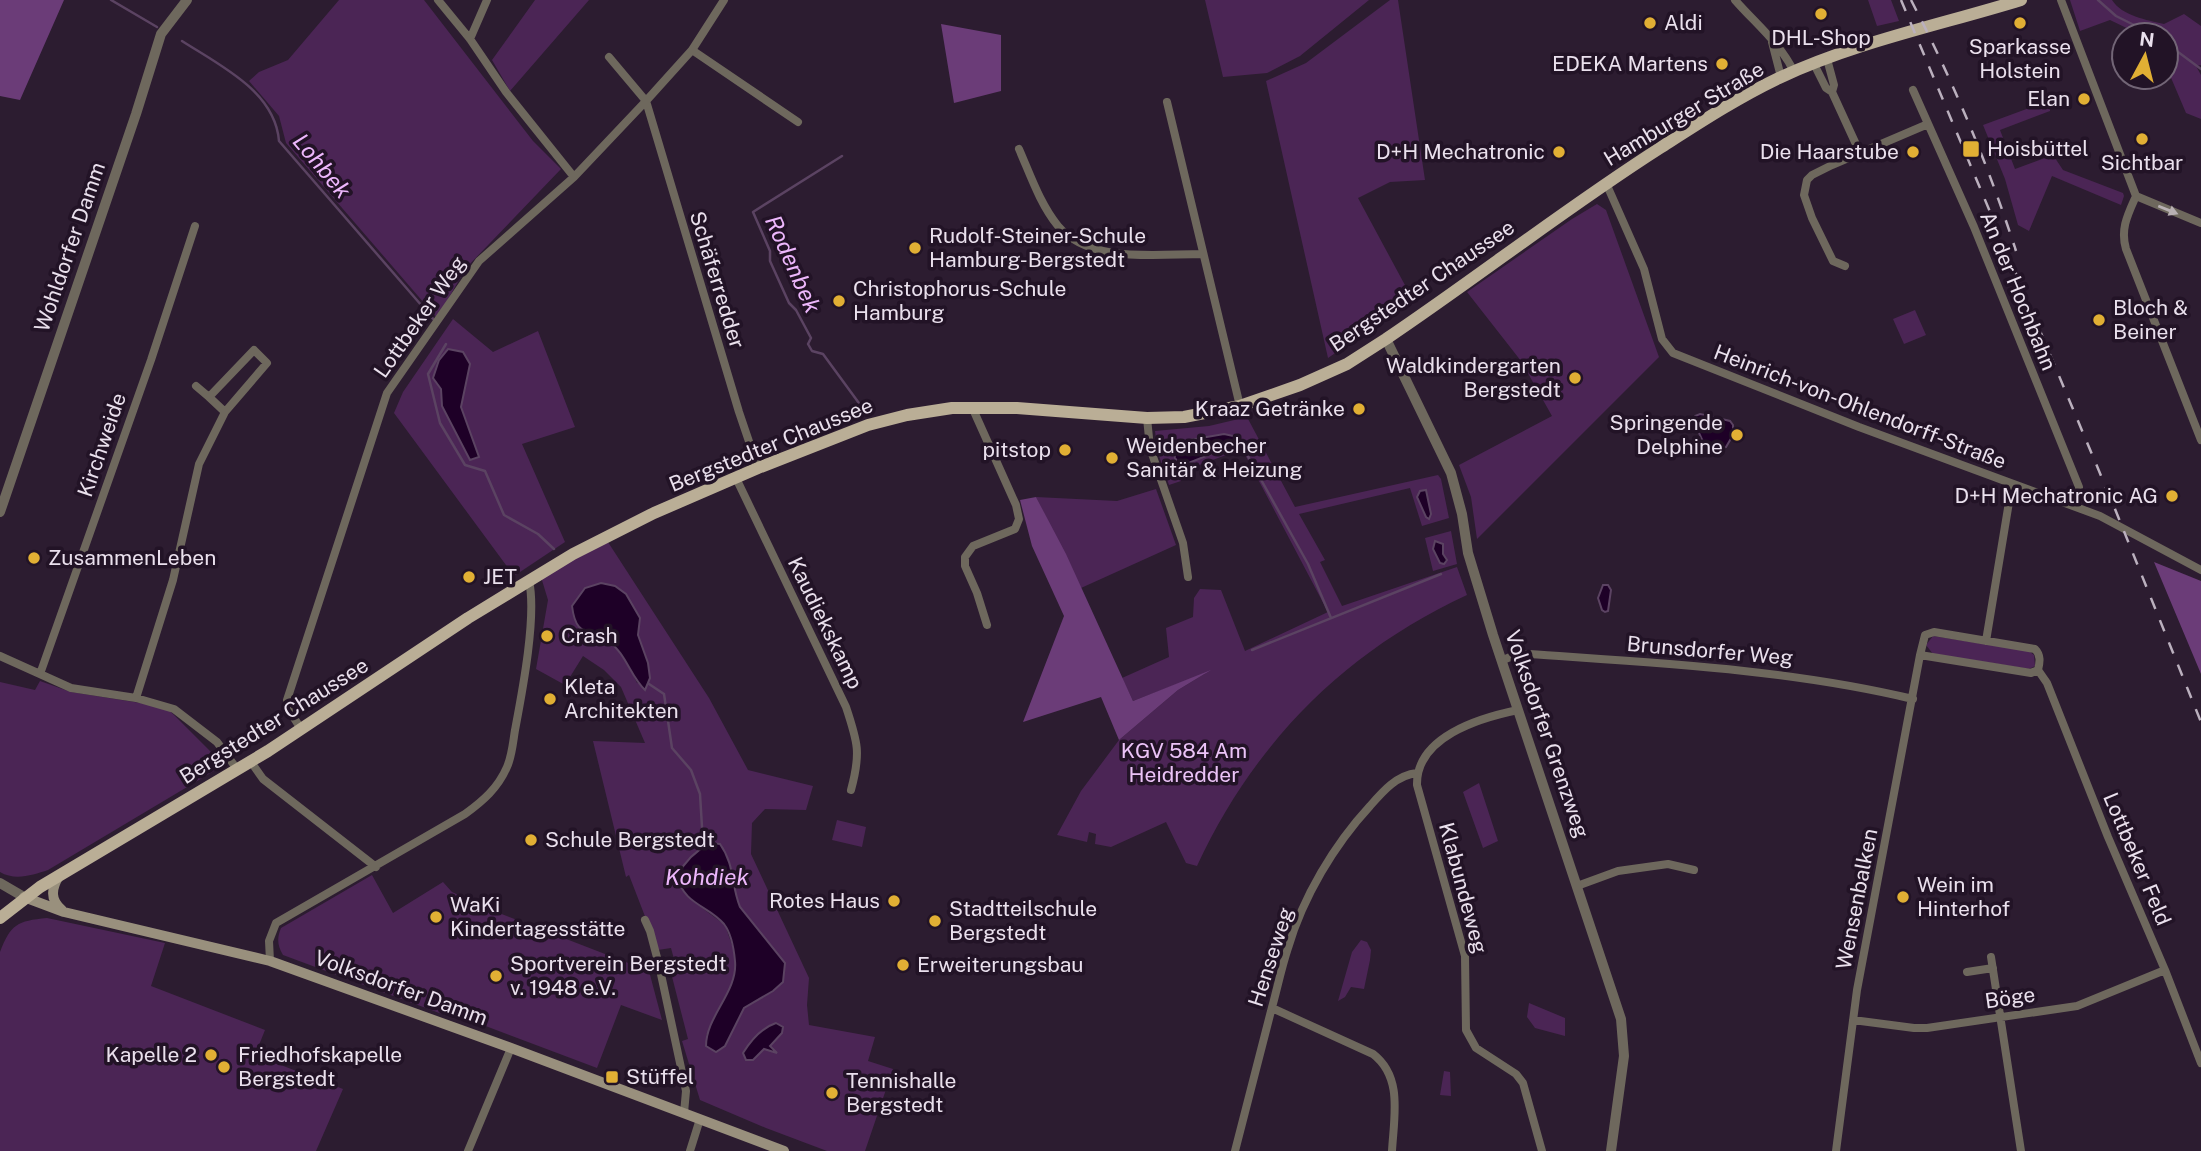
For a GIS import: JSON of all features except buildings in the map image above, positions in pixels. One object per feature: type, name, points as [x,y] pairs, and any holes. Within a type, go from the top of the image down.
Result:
[{"type":"main road","name":"Hamburger Straße","points":[[1606,183],[1712,114],[1781,77],[1895,36],[2021,0]]},
{"type":"main road","name":"Bergstedter Chaussee","points":[[0,918],[24,897],[251,762],[468,618],[605,537],[758,468],[868,425],[906,415],[972,407],[1147,418],[1184,417],[1240,406],[1300,385],[1339,367],[1386,339],[1606,183]]},
{"type":"main road","points":[[59,876],[53,895],[56,905],[64,912]]},
{"type":"main road","name":"Volksdorfer Damm","points":[[24,897],[64,912],[270,961],[784,1151]]},
{"type":"street","name":"Wohldorfer Damm","points":[[0,512],[161,34],[187,0]]},
{"type":"street","points":[[438,0],[470,39],[500,85],[574,177]]},
{"type":"street","points":[[470,39],[487,0]]},
{"type":"street","name":"Lottbeker Weg","points":[[301,729],[289,710],[287,700],[387,393],[479,261],[574,177],[646,101],[692,50],[724,0]]},
{"type":"street","points":[[1735,0],[1772,42],[1781,48],[1794,72]]},
{"type":"street","points":[[2061,0],[2136,196],[2124,224],[2123,239],[2201,440]]},
{"type":"street","points":[[1772,42],[1781,77]]},
{"type":"street","points":[[692,50],[798,122]]},
{"type":"street","points":[[609,57],[646,101]]},
{"type":"street","points":[[1827,59],[1834,85],[1832,92]]},
{"type":"street","points":[[1814,64],[1826,88],[1832,92],[1860,153]]},
{"type":"street","name":"An der Hochbahn","points":[[1913,90],[1974,227],[2079,487],[2080,498],[2076,507]]},
{"type":"street","name":"Schäferredder","points":[[646,101],[735,400],[758,468]]},
{"type":"street","points":[[1167,102],[1240,406]]},
{"type":"street","points":[[1845,266],[1833,261],[1812,218],[1804,189],[1812,175],[1928,124]]},
{"type":"street","points":[[1019,149],[1052,218],[1073,239],[1092,250],[1115,253],[1202,254]]},
{"type":"street","name":"Heinrich-von-Ohlendorff-Straße","points":[[1606,183],[1640,259],[1662,339],[1677,356],[2076,507],[2136,534],[2201,570]]},
{"type":"street","points":[[2136,196],[2201,223]]},
{"type":"street","name":"Kirchweide","points":[[40,674],[151,360],[195,226]]},
{"type":"street","name":"Volksdorfer Grenzweg","points":[[1386,339],[1451,473],[1462,514],[1468,552],[1493,635],[1623,1031],[1624,1056],[1611,1151]]},
{"type":"street","points":[[136,698],[173,580],[199,464],[225,412],[267,363],[254,350],[209,397]]},
{"type":"street","points":[[197,386],[225,412]]},
{"type":"street","points":[[972,407],[1016,505],[1019,519],[1015,529],[973,546],[965,557],[965,566],[987,625]]},
{"type":"street","points":[[1147,418],[1150,448],[1183,543],[1188,577]]},
{"type":"street","name":"Kaudiekskamp","points":[[736,478],[846,707],[856,741],[858,763],[851,790]]},
{"type":"street","points":[[2012,484],[1986,641],[1929,632],[1923,638],[1920,655],[2031,673],[2038,670]]},
{"type":"street","points":[[270,961],[269,941],[276,923],[465,814],[483,801],[498,784],[509,764],[520,703],[533,600],[529,581]]},
{"type":"street","name":"Lottbeker Feld","points":[[1986,641],[2035,649],[2040,660],[2038,670],[2046,683],[2201,1063]]},
{"type":"street","name":"Brunsdorfer Weg","points":[[1503,660],[1529,653],[1648,662],[1841,683],[1913,699]]},
{"type":"street","name":"Wensenbalken","points":[[1836,1151],[1861,968],[1920,655]]},
{"type":"street","points":[[0,656],[71,688],[136,698],[174,709],[217,742],[237,769]]},
{"type":"street","points":[[1417,773],[1425,755],[1438,742],[1480,720],[1518,710]]},
{"type":"street","points":[[251,762],[263,779],[376,867]]},
{"type":"street","name":"Henseweg","points":[[1235,1151],[1288,947],[1297,923],[1328,863],[1353,825],[1381,793],[1404,775],[1417,773]]},
{"type":"street","name":"Klabundeweg","points":[[1417,773],[1421,802],[1465,956],[1466,1030],[1476,1048],[1516,1074],[1523,1083],[1542,1151]]},
{"type":"street","points":[[1577,886],[1626,870],[1668,864],[1694,870]]},
{"type":"street","name":"Volksdorfer Damm","points":[[0,883],[24,897]]},
{"type":"street","points":[[645,920],[659,965],[686,1091],[684,1113]]},
{"type":"street","points":[[1991,957],[2021,1151]]},
{"type":"street","points":[[1967,972],[1993,968]]},
{"type":"street","name":"Böge","points":[[1853,1020],[1914,1028],[2081,1005],[2165,970]]},
{"type":"street","points":[[1272,1008],[1373,1054],[1382,1061],[1394,1082],[1392,1151]]},
{"type":"street","points":[[468,1151],[511,1048]]},
{"type":"street","points":[[690,1151],[699,1119]]},
{"type":"green space","points":[[339,0],[424,0],[533,141],[561,169],[466,268],[437,318],[286,143],[279,116],[249,81],[259,72],[288,60]]},
{"type":"green space","points":[[535,0],[589,0],[510,91],[492,60]]},
{"type":"green space","points":[[1205,0],[1369,0],[1300,56],[1267,73],[1223,77]]},
{"type":"green space","points":[[1390,0],[1398,0],[1425,180],[1390,182],[1358,198],[1413,300],[1328,358],[1266,81],[1306,63]]},
{"type":"green space","points":[[1868,0],[1891,0],[1899,21],[1877,26]]},
{"type":"green space","points":[[2070,0],[2112,0],[2128,14],[2151,21],[2110,20],[2080,31]]},
{"type":"green space","points":[[2184,14],[2201,26],[2201,65],[2196,66],[2201,75],[2201,119],[2186,113],[2177,91],[2180,91],[2180,21],[2170,21]]},
{"type":"green space","points":[[2051,100],[2050,111],[2000,130],[2015,169],[2053,155],[2063,170],[2123,193],[2124,196],[2121,205],[2052,176],[2029,231],[2018,225],[2005,179],[1983,125]]},
{"type":"green space","points":[[1597,204],[1606,210],[1659,357],[1477,539],[1471,497],[1459,465],[1552,416],[1521,361],[1467,292]]},
{"type":"green space","points":[[1915,310],[1926,335],[1904,344],[1893,319]]},
{"type":"green space","points":[[453,319],[493,352],[538,331],[575,427],[522,444],[565,542],[514,576],[394,413],[403,392]],"holes":[[[470,364],[461,407],[479,457],[471,460],[442,406],[441,389]]]},
{"type":"green space","name":"KGV 584 Am Heidredder","points":[[1247,417],[1295,507],[1438,475],[1449,518],[1422,526],[1410,488],[1299,514],[1325,560],[1320,562],[1342,606],[1457,567],[1467,595],[1422,618],[1381,644],[1343,673],[1307,706],[1275,741],[1246,780],[1220,821],[1197,866],[1186,863],[1166,822],[1111,847],[1095,844],[1096,834],[1089,832],[1087,842],[1057,835],[1081,791],[1119,740],[1178,690],[1206,673],[1133,701],[1122,678],[1169,657],[1166,628],[1193,617],[1194,598],[1200,589],[1221,590],[1245,651],[1328,612],[1242,449],[1178,473],[1181,481],[1169,485],[1158,453],[1155,431],[1209,426]],"holes":[[[1239,443],[1182,464],[1175,458]]]},
{"type":"green space","points":[[1156,489],[1176,545],[1081,588],[1036,497],[1117,501]]},
{"type":"green space","points":[[1451,531],[1457,564],[1433,571],[1425,538]]},
{"type":"green space","points":[[606,539],[709,698],[748,770],[813,786],[806,810],[765,809],[752,823],[751,854],[809,978],[809,1025],[875,1037],[868,1061],[893,1069],[865,1151],[827,1151],[700,1100],[682,1041],[688,1039],[669,965],[675,963],[671,948],[658,950],[629,875],[626,877],[593,741],[645,743],[621,687],[604,670],[583,656],[565,685],[536,669],[548,600],[541,577]],"holes":[[[572,606],[640,618],[638,635],[648,663],[649,684],[637,683],[626,661],[614,646],[580,628]],[[734,879],[740,907],[785,963],[773,991],[744,1008],[725,1046],[706,1036],[732,983],[736,964],[733,948],[725,925],[694,902],[680,887]]]},
{"type":"green space","points":[[1933,636],[2029,651],[2034,655],[2035,666],[2029,669],[1933,654],[1926,645]]},
{"type":"green space","points":[[40,681],[71,692],[166,707],[224,765],[48,870],[24,876],[6,875],[0,872],[0,682],[35,690]]},
{"type":"green space","points":[[1479,783],[1498,841],[1483,848],[1463,792]]},
{"type":"green space","points":[[837,820],[866,827],[862,847],[832,840]]},
{"type":"green space","name":"Sportverein Bergstedt v. 1948 e.V.","points":[[372,875],[393,913],[443,882],[452,892],[486,908],[649,971],[662,1020],[621,1005],[597,1068],[446,1011],[442,1014],[283,955],[278,942],[281,928]]},
{"type":"green space","points":[[47,918],[165,943],[151,986],[265,1030],[255,1055],[343,1089],[316,1151],[0,1151],[0,952],[16,926]]},
{"type":"green space","points":[[1361,940],[1367,942],[1371,950],[1364,989],[1351,987],[1345,997],[1338,1001],[1352,952]]},
{"type":"green space","points":[[1529,1003],[1565,1018],[1565,1036],[1535,1028],[1527,1017]]},
{"type":"green space","points":[[1444,1071],[1450,1072],[1451,1096],[1440,1095]]},
{"type":"shaded area","points":[[0,0],[64,0],[20,100],[0,96]]},
{"type":"shaded area","points":[[941,24],[1001,35],[1001,91],[954,103]]},
{"type":"shaded area","points":[[1036,497],[1066,554],[1133,701],[1211,670],[1178,690],[1119,740],[1101,697],[1023,722],[1064,616],[1032,546],[1020,500]]},
{"type":"shaded area","points":[[2154,562],[2201,581],[2201,674]]},
{"type":"water","points":[[448,349],[463,352],[470,364],[461,407],[479,457],[470,460],[442,406],[441,389],[433,378],[439,360]]},
{"type":"water","points":[[1700,414],[1730,421],[1733,435],[1726,447],[1715,449],[1705,446],[1693,420]]},
{"type":"water","points":[[1224,434],[1238,437],[1239,443],[1186,464],[1179,463],[1175,458],[1173,447],[1178,442]]},
{"type":"water","points":[[1426,490],[1431,514],[1429,519],[1417,497],[1420,491]]},
{"type":"water","points":[[1435,541],[1443,544],[1443,554],[1447,560],[1444,564],[1440,563],[1433,549]]},
{"type":"water","points":[[601,583],[615,586],[626,594],[640,618],[638,635],[648,663],[650,678],[645,690],[614,646],[601,637],[584,631],[576,623],[572,606],[585,588]]},
{"type":"water","points":[[1603,585],[1608,585],[1611,590],[1608,611],[1605,612],[1598,598]]},
{"type":"water","name":"Kohdiek","points":[[710,843],[720,844],[725,852],[740,907],[785,963],[783,982],[744,1008],[725,1046],[716,1052],[706,1046],[707,1035],[732,983],[735,972],[733,947],[724,924],[685,893],[677,876],[691,857]]},
{"type":"water","points":[[776,1023],[783,1027],[782,1033],[770,1046],[777,1053],[764,1049],[753,1060],[746,1060],[743,1053],[753,1039]]},
{"type":"waterway","name":"Lohbek","points":[[111,0],[157,27]]},
{"type":"waterway","points":[[2098,0],[2126,21]]},
{"type":"waterway","name":"Lohbek","points":[[182,41],[228,70],[256,94],[275,123],[279,141],[435,321]]},
{"type":"waterway","points":[[2180,53],[2201,69]]},
{"type":"waterway","name":"Rodenbek","points":[[842,156],[753,212],[770,251],[770,261],[789,303],[796,310],[811,338],[808,344],[812,351],[823,354],[864,410]]},
{"type":"waterway","name":"Lohbek","points":[[446,344],[428,374],[440,423],[465,465],[485,471],[504,515],[538,534],[554,549]]},
{"type":"waterway","points":[[1240,442],[1308,564],[1331,618]]},
{"type":"waterway","points":[[1252,650],[1441,574]]},
{"type":"waterway","name":"Lohbek","points":[[649,684],[664,694],[672,748],[691,770],[700,794],[702,827]]},
{"type":"railway","points":[[1901,0],[2115,509],[2201,722]]},
{"type":"railway","points":[[1911,0],[1969,123],[2016,251]]},
{"type":"place","name":"DHL-Shop","points":[[1821,14]]},
{"type":"place","name":"Aldi","points":[[1650,23]]},
{"type":"place","name":"Sparkasse Holstein","points":[[2020,23]]},
{"type":"place","name":"EDEKA Martens","points":[[1722,64]]},
{"type":"place","name":"Elan","points":[[2084,99]]},
{"type":"place","name":"Sichtbar","points":[[2142,139]]},
{"type":"place","name":"Hoisbüttel","points":[[1971,149]]},
{"type":"place","name":"D+H Mechatronic","points":[[1559,152]]},
{"type":"place","name":"Die Haarstube","points":[[1913,152]]},
{"type":"place","name":"Rudolf-Steiner-Schule Hamburg-Bergstedt","points":[[915,248]]},
{"type":"place","name":"Christophorus-Schule Hamburg","points":[[839,301]]},
{"type":"place","name":"Bloch & Beiner","points":[[2099,320]]},
{"type":"place","name":"Waldkindergarten Bergstedt","points":[[1575,378]]},
{"type":"place","name":"Kraaz Getränke","points":[[1359,409]]},
{"type":"place","name":"Springende Delphine","points":[[1737,435]]},
{"type":"place","name":"pitstop","points":[[1065,450]]},
{"type":"place","name":"Weidenbecher Sanitär & Heizung","points":[[1112,458]]},
{"type":"place","name":"D+H Mechatronic AG","points":[[2172,496]]},
{"type":"place","name":"ZusammenLeben","points":[[34,558]]},
{"type":"place","name":"JET","points":[[469,577]]},
{"type":"place","name":"Crash","points":[[547,636]]},
{"type":"place","name":"Kleta Architekten","points":[[550,699]]},
{"type":"place","name":"Schule Bergstedt","points":[[531,840]]},
{"type":"place","name":"Wein im Hinterhof","points":[[1903,897]]},
{"type":"place","name":"Rotes Haus","points":[[894,901]]},
{"type":"place","name":"WaKi Kindertagesstätte","points":[[436,917]]},
{"type":"place","name":"Stadtteilschule Bergstedt","points":[[935,921]]},
{"type":"place","name":"Erweiterungsbau","points":[[903,965]]},
{"type":"place","name":"Sportverein Bergstedt v. 1948 e.V.","points":[[496,976]]},
{"type":"place","name":"Kapelle 2","points":[[211,1055]]},
{"type":"place","name":"Friedhofskapelle Bergstedt","points":[[224,1067]]},
{"type":"place","name":"Stüffel","points":[[612,1077]]},
{"type":"place","name":"Tennishalle Bergstedt","points":[[832,1093]]}]
